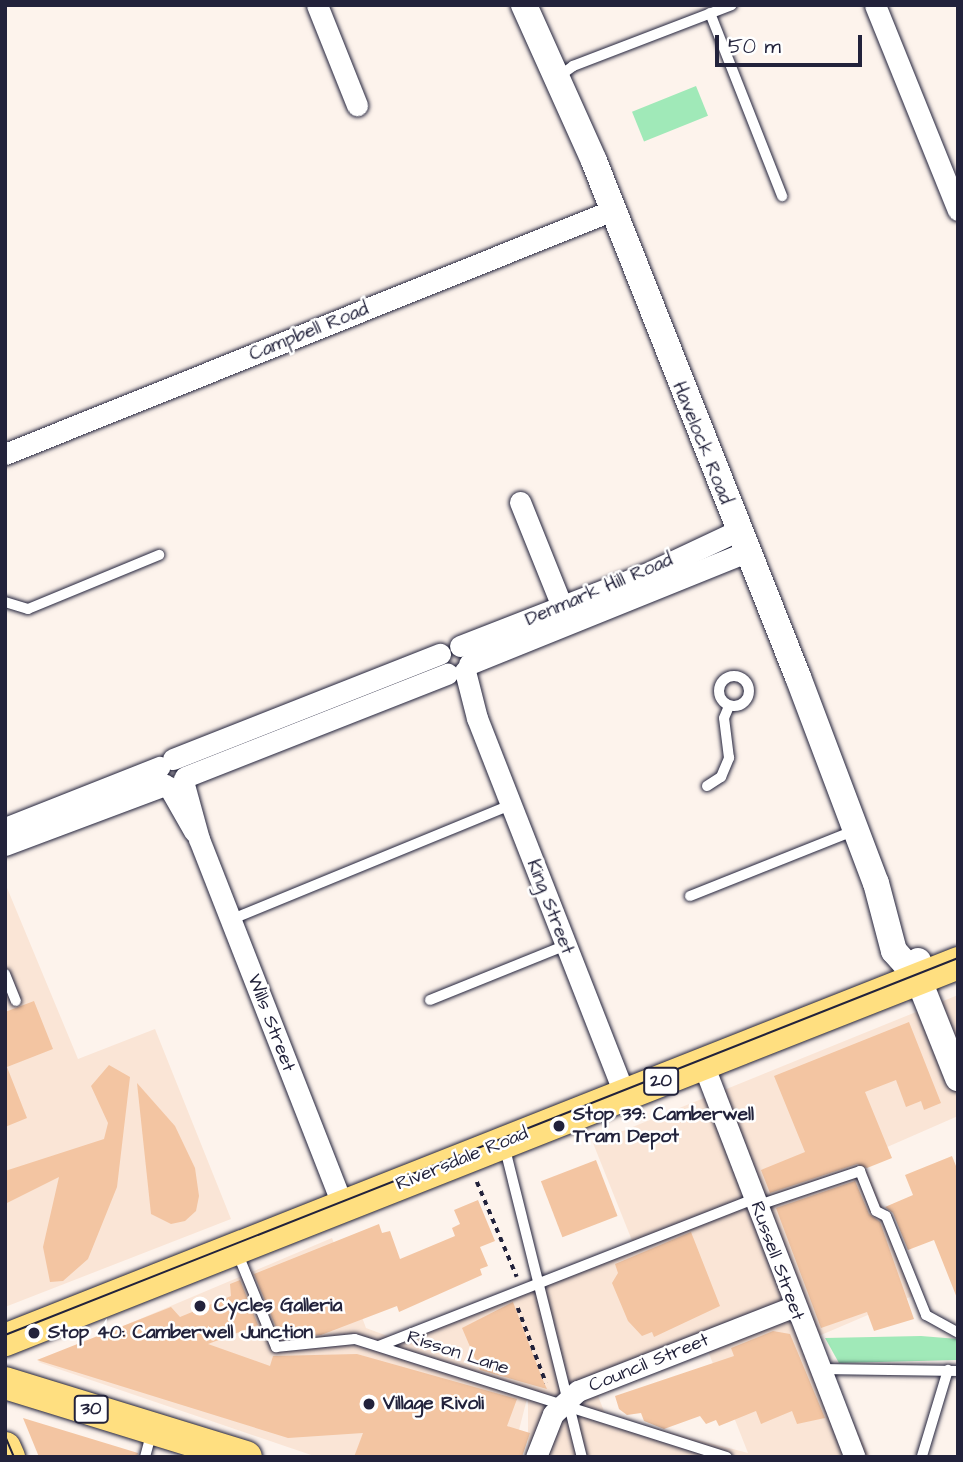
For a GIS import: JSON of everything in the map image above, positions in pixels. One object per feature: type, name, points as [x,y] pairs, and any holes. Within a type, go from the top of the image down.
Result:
[{"type":"main road","name":"Riversdale Road","points":[[5,1340],[958,963]]},
{"type":"main road","name":"30","points":[[5,1383],[149,1442],[246,1457]]},
{"type":"main road","points":[[5,1448],[9,1457]]},
{"type":"street","points":[[317,5],[357,105]]},
{"type":"street","name":"Havelock Road","points":[[524,5],[613,210],[876,883],[909,939],[918,978],[958,1078]]},
{"type":"street","points":[[875,5],[958,210]]},
{"type":"street","name":"Campbell Road","points":[[5,454],[613,210]]},
{"type":"street","points":[[520,502],[565,614]]},
{"type":"street","name":"Denmark Hill Road","points":[[5,845],[455,664],[565,614],[741,541]]},
{"type":"street","name":"King Street","points":[[455,664],[625,1095]]},
{"type":"street","name":"Denmark Hill Road","points":[[5,828],[173,776]]},
{"type":"street","name":"Wills Street","points":[[173,776],[342,1206]]},
{"type":"street","name":"Russell Street","points":[[703,1064],[818,1369],[855,1457]]},
{"type":"street","name":"Council Street","points":[[561,1403],[795,1306]]},
{"type":"street","points":[[536,1457],[561,1403]]},
{"type":"lane","points":[[555,79],[573,66],[732,5]]},
{"type":"lane","points":[[710,13],[782,196]]},
{"type":"lane","points":[[5,602],[29,609],[159,555]]},
{"type":"lane","points":[[707,786],[724,773],[729,758],[724,718],[729,706]]},
{"type":"lane","points":[[230,920],[510,805]]},
{"type":"lane","points":[[690,896],[856,830]]},
{"type":"lane","points":[[430,1000],[566,946]]},
{"type":"lane","points":[[5,974],[16,1002]]},
{"type":"lane","points":[[504,1142],[538,1282],[561,1403],[582,1457]]},
{"type":"lane","points":[[379,1346],[538,1282],[855,1169],[860,1171],[876,1211],[886,1216],[926,1315],[958,1333]]},
{"type":"lane","name":"Risson Lane","points":[[235,1250],[276,1347],[355,1339],[727,1457]]},
{"type":"lane","points":[[818,1369],[953,1371],[922,1456]]},
{"type":"path","points":[[475,1181],[561,1403]]},
{"type":"shaded area","points":[[5,883],[78,1059],[155,1029],[231,1219],[5,1307]]},
{"type":"shaded area","points":[[958,995],[958,1116],[862,1158],[917,1294],[814,1338],[870,1457],[528,1457],[528,1395],[512,1457],[317,1457],[38,1362],[332,1238],[366,1328],[401,1341],[635,1248],[593,1143]],"holes":[[[708,1351],[748,1453],[606,1416],[598,1396]]]},
{"type":"green space","points":[[696,86],[708,116],[644,142],[632,112]]},
{"type":"green space","points":[[921,1336],[958,1339],[958,1360],[839,1363],[825,1338]]},
{"type":"building","points":[[34,1001],[53,1049],[7,1067],[27,1118],[5,1127],[5,1012]]},
{"type":"building","points":[[909,1022],[941,1103],[924,1110],[921,1101],[906,1107],[896,1080],[865,1092],[892,1158],[867,1168],[857,1164],[770,1193],[761,1170],[805,1152],[774,1076]]},
{"type":"building","points":[[109,1065],[130,1077],[117,1187],[88,1259],[63,1281],[50,1282],[43,1247],[59,1177],[5,1204],[5,1171],[104,1139],[108,1123],[91,1086]]},
{"type":"building","points":[[137,1083],[175,1126],[195,1168],[199,1196],[196,1211],[185,1221],[171,1224],[151,1214]]},
{"type":"building","points":[[952,1156],[958,1171],[957,1298],[934,1240],[908,1250],[893,1213],[885,1207],[913,1195],[905,1175]]},
{"type":"building","points":[[596,1160],[618,1216],[562,1237],[541,1181]]},
{"type":"building","points":[[855,1181],[869,1214],[880,1222],[914,1319],[874,1331],[867,1312],[821,1328],[776,1208]]},
{"type":"building","points":[[478,1200],[495,1241],[480,1247],[488,1266],[480,1269],[482,1275],[399,1312],[397,1306],[321,1335],[281,1339],[254,1274],[379,1224],[382,1233],[390,1231],[400,1259],[455,1236],[452,1228],[460,1224],[454,1210]]},
{"type":"building","points":[[691,1232],[720,1306],[654,1337],[652,1332],[642,1336],[628,1321],[612,1283],[618,1273],[615,1264]]},
{"type":"building","points":[[240,1280],[258,1325],[208,1344],[270,1366],[273,1356],[357,1354],[517,1399],[507,1426],[530,1433],[522,1457],[354,1457],[363,1433],[288,1438],[37,1360],[171,1307],[180,1317],[231,1296],[230,1284]]},
{"type":"building","points":[[513,1302],[547,1389],[480,1370],[462,1328]]},
{"type":"building","points":[[773,1331],[790,1334],[825,1418],[797,1424],[792,1411],[761,1424],[756,1411],[719,1426],[716,1420],[706,1424],[700,1416],[664,1429],[644,1421],[641,1413],[627,1415],[619,1409],[615,1396],[734,1356],[731,1348]]},
{"type":"building","points":[[23,1418],[138,1453],[137,1457],[39,1457]]},
{"type":"tram line","points":[[5,1335],[958,958]]},
{"type":"tram line","points":[[5,1436],[14,1457]]},
{"type":"place","name":"Stop 39: Camberwell Tram Depot","points":[[559,1126]]},
{"type":"place","name":"Cycles Galleria","points":[[200,1306]]},
{"type":"place","name":"Stop 40: Camberwell Junction","points":[[34,1333]]},
{"type":"place","name":"Village Rivoli","points":[[369,1404]]}]
